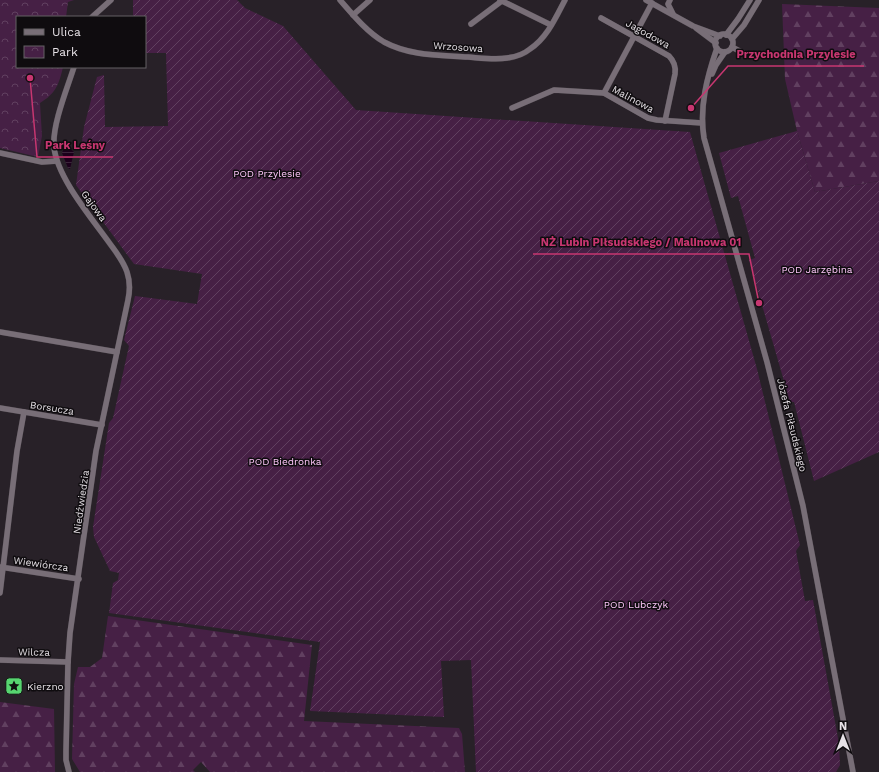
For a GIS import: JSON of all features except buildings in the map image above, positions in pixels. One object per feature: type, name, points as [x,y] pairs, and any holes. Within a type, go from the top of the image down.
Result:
[{"type":"street","points":[[93,16],[111,0]]},
{"type":"street","name":"Wrzosowa","points":[[340,0],[373,34],[385,42],[402,50],[420,54],[492,59],[512,57],[530,50],[544,37],[565,0]]},
{"type":"street","points":[[353,15],[370,0]]},
{"type":"street","points":[[471,24],[502,0],[551,25]]},
{"type":"street","points":[[670,0],[668,4],[673,14]]},
{"type":"street","points":[[726,35],[750,0]]},
{"type":"street","points":[[604,93],[634,36],[649,2],[693,26],[716,45],[720,51],[725,52],[730,50],[732,47],[732,39],[741,30],[759,0]]},
{"type":"street","name":"Jagodowa","points":[[601,18],[669,56],[672,60],[676,69],[665,121]]},
{"type":"street","points":[[693,26],[720,36],[726,35],[732,39]]},
{"type":"street","points":[[716,45],[720,36]]},
{"type":"street","name":"Józefa Piłsudskiego","points":[[716,45],[703,104],[702,123],[704,138],[769,368],[803,506],[853,772]]},
{"type":"street","points":[[732,47],[743,53]]},
{"type":"street","name":"Józefa Piłsudskiego","points":[[706,87],[716,65],[725,52]]},
{"type":"street","name":"Gajowa","points":[[74,68],[54,130],[54,147],[57,161],[71,189],[121,258],[127,272],[129,294],[117,352]]},
{"type":"street","name":"Malinowa","points":[[512,108],[554,90],[604,93],[648,118],[665,121],[702,123]]},
{"type":"street","points":[[0,153],[42,162],[57,161]]},
{"type":"street","points":[[0,332],[117,352]]},
{"type":"street","name":"Niedźwiedzia","points":[[69,772],[66,760],[70,633],[96,451],[117,352]]},
{"type":"street","name":"Borsucza","points":[[0,408],[102,425]]},
{"type":"street","points":[[0,593],[17,451],[24,412]]},
{"type":"street","name":"Wiewiórcza","points":[[2,567],[78,579]]},
{"type":"street","name":"Wilcza","points":[[0,660],[68,662]]},
{"type":"green space","points":[[0,0],[74,0],[68,2],[66,16],[16,16],[16,68],[63,68],[56,88],[45,100],[40,103],[42,136],[38,157],[0,148]]},
{"type":"green space","points":[[133,0],[237,0],[245,8],[283,26],[356,110],[690,132],[757,369],[800,545],[796,551],[805,601],[813,600],[839,744],[840,765],[836,772],[476,772],[471,660],[441,661],[444,717],[310,711],[320,642],[109,613],[113,583],[118,580],[119,573],[110,571],[94,537],[93,527],[109,423],[113,418],[129,346],[124,340],[135,296],[197,304],[202,274],[134,264],[76,185],[84,127],[97,77],[104,75],[105,127],[168,126],[166,53],[146,53],[146,16],[133,16]]},
{"type":"green space","points":[[782,4],[879,8],[879,181],[815,192],[797,131],[785,79]]},
{"type":"green space","name":"POD Jarzębina","points":[[797,131],[815,192],[879,181],[879,452],[814,481],[794,402],[790,402],[749,260],[755,258],[738,196],[731,198],[719,153]]},
{"type":"green space","points":[[108,616],[312,645],[304,721],[459,728],[462,734],[465,772],[210,772],[201,762],[193,770],[195,772],[80,772],[72,759],[74,684],[78,667],[90,667],[102,658]]},
{"type":"green space","points":[[0,702],[54,709],[55,772],[0,772]]},
{"type":"shaded area","points":[[63,150],[72,150],[74,152],[70,169],[68,168],[62,153]]},
{"type":"place","name":"Park Leśny","points":[[30,78]]},
{"type":"place","name":"Przychodnia Przylesie","points":[[691,108]]},
{"type":"place","name":"NŻ Lubin Piłsudskiego / Malinowa 01","points":[[759,303]]},
{"type":"place","name":"Kierzno","points":[[14,686]]},
{"type":"park label","name":"POD Przylesie","points":[[267,173]]},
{"type":"park label","name":"POD Biedronka","points":[[285,461]]},
{"type":"park label","name":"POD Lubczyk","points":[[636,604]]}]
